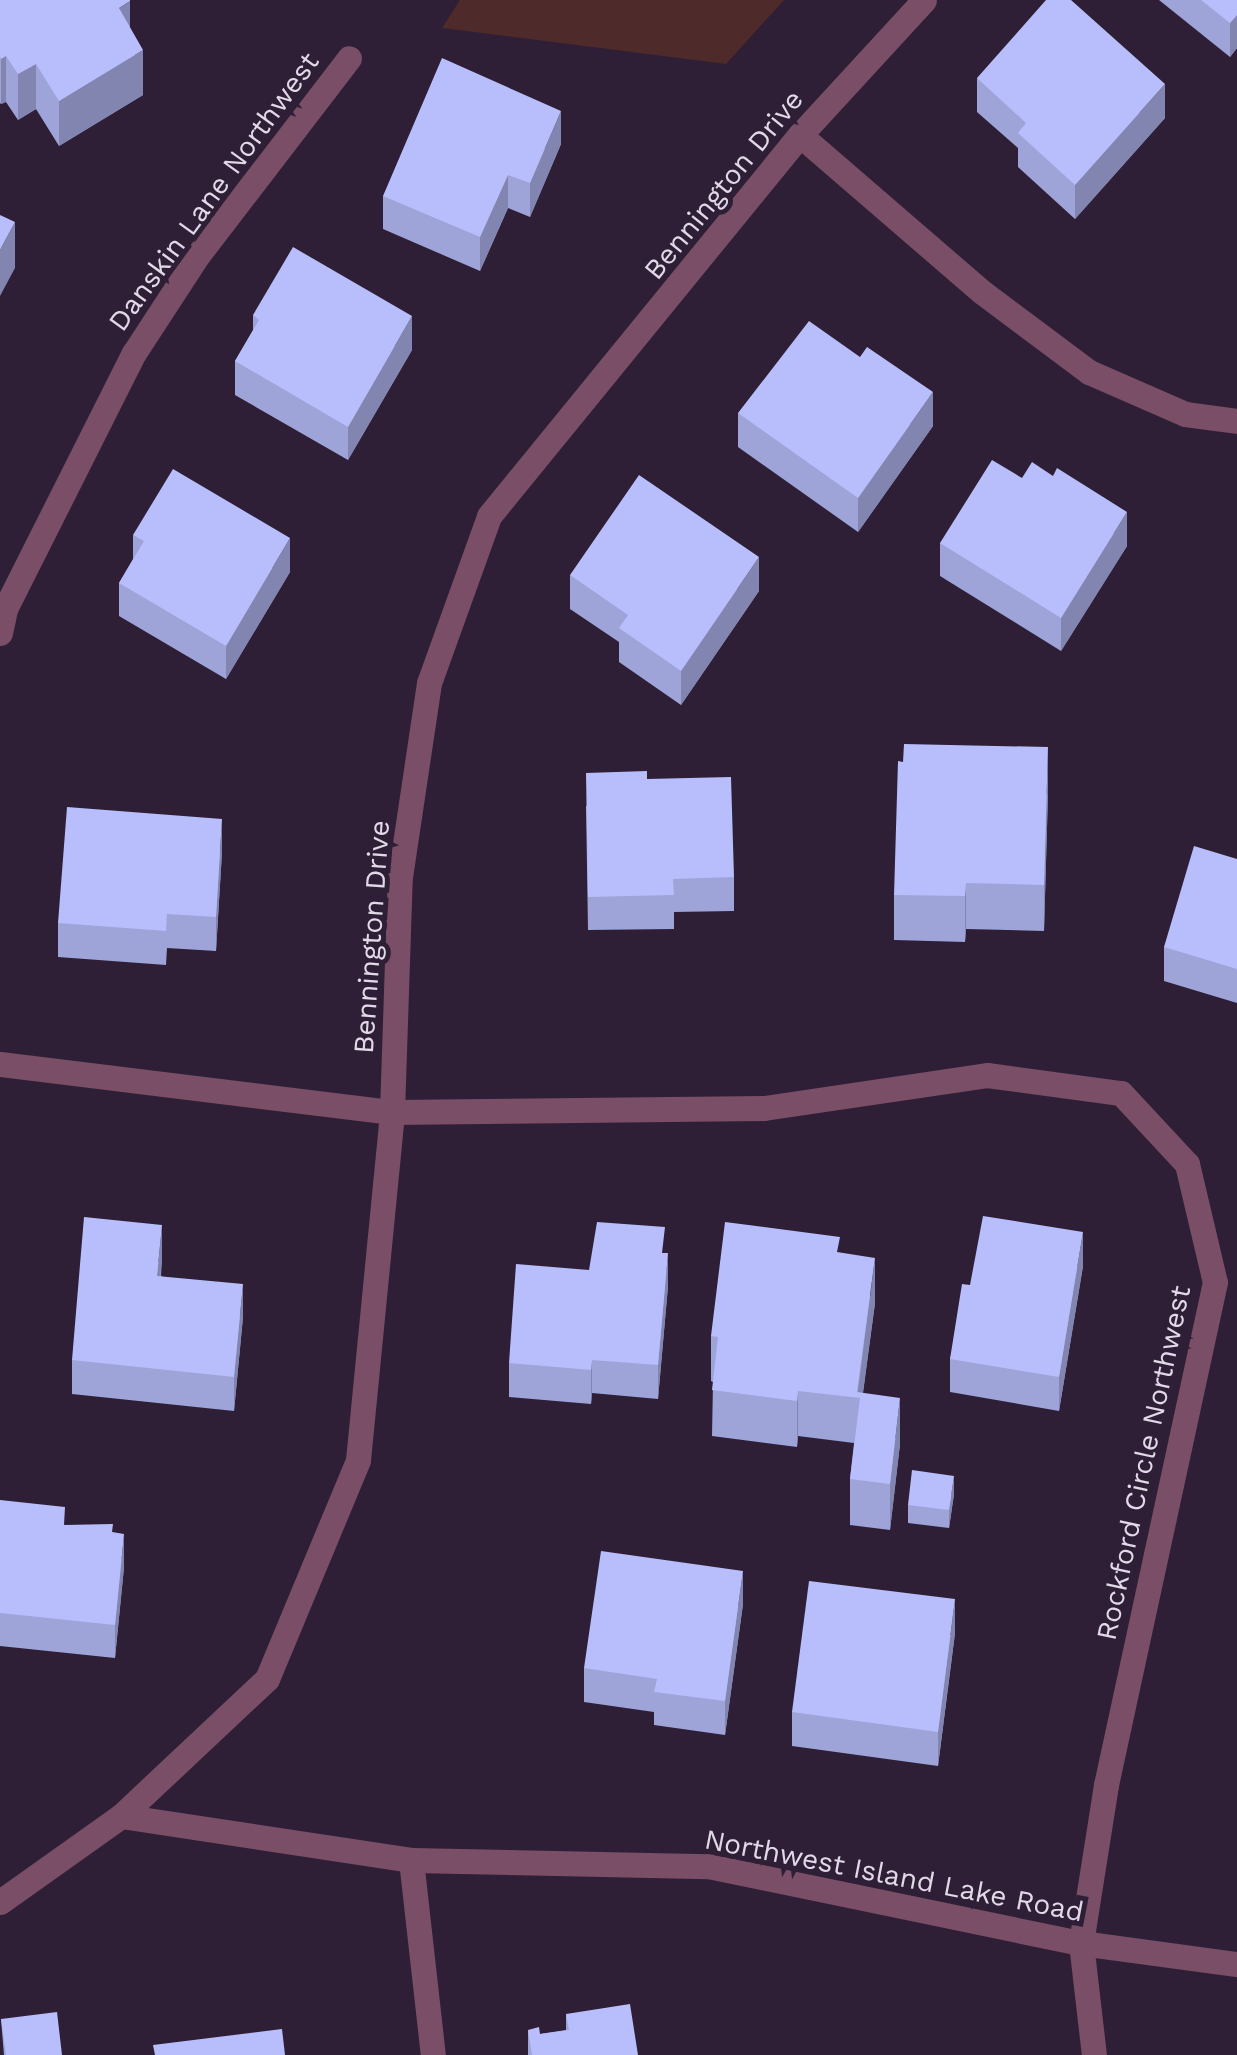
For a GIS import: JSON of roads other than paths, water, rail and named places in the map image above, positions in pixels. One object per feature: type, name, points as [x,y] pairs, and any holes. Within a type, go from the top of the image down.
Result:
[{"type":"street","name":"Bennington Drive","points":[[0,1902],[120,1816],[267,1679],[358,1460],[392,1112],[400,877],[428,683],[489,516],[800,135],[924,0]]},
{"type":"street","name":"Danskin Lane Northwest","points":[[0,633],[6,609],[134,352],[198,256],[348,58]]},
{"type":"street","points":[[800,135],[982,292],[1088,372],[1185,414],[1237,421]]},
{"type":"street","name":"Rockford Circle Northwest","points":[[0,1064],[392,1112],[764,1108],[987,1076],[1121,1092],[1186,1164],[1215,1282],[1106,1785],[1081,1943],[1094,2055]]},
{"type":"street","name":"Northwest Island Lake Road","points":[[120,1816],[411,1860],[708,1866],[1081,1943],[1237,1964]]},
{"type":"street","points":[[411,1860],[432,2055]]}]
